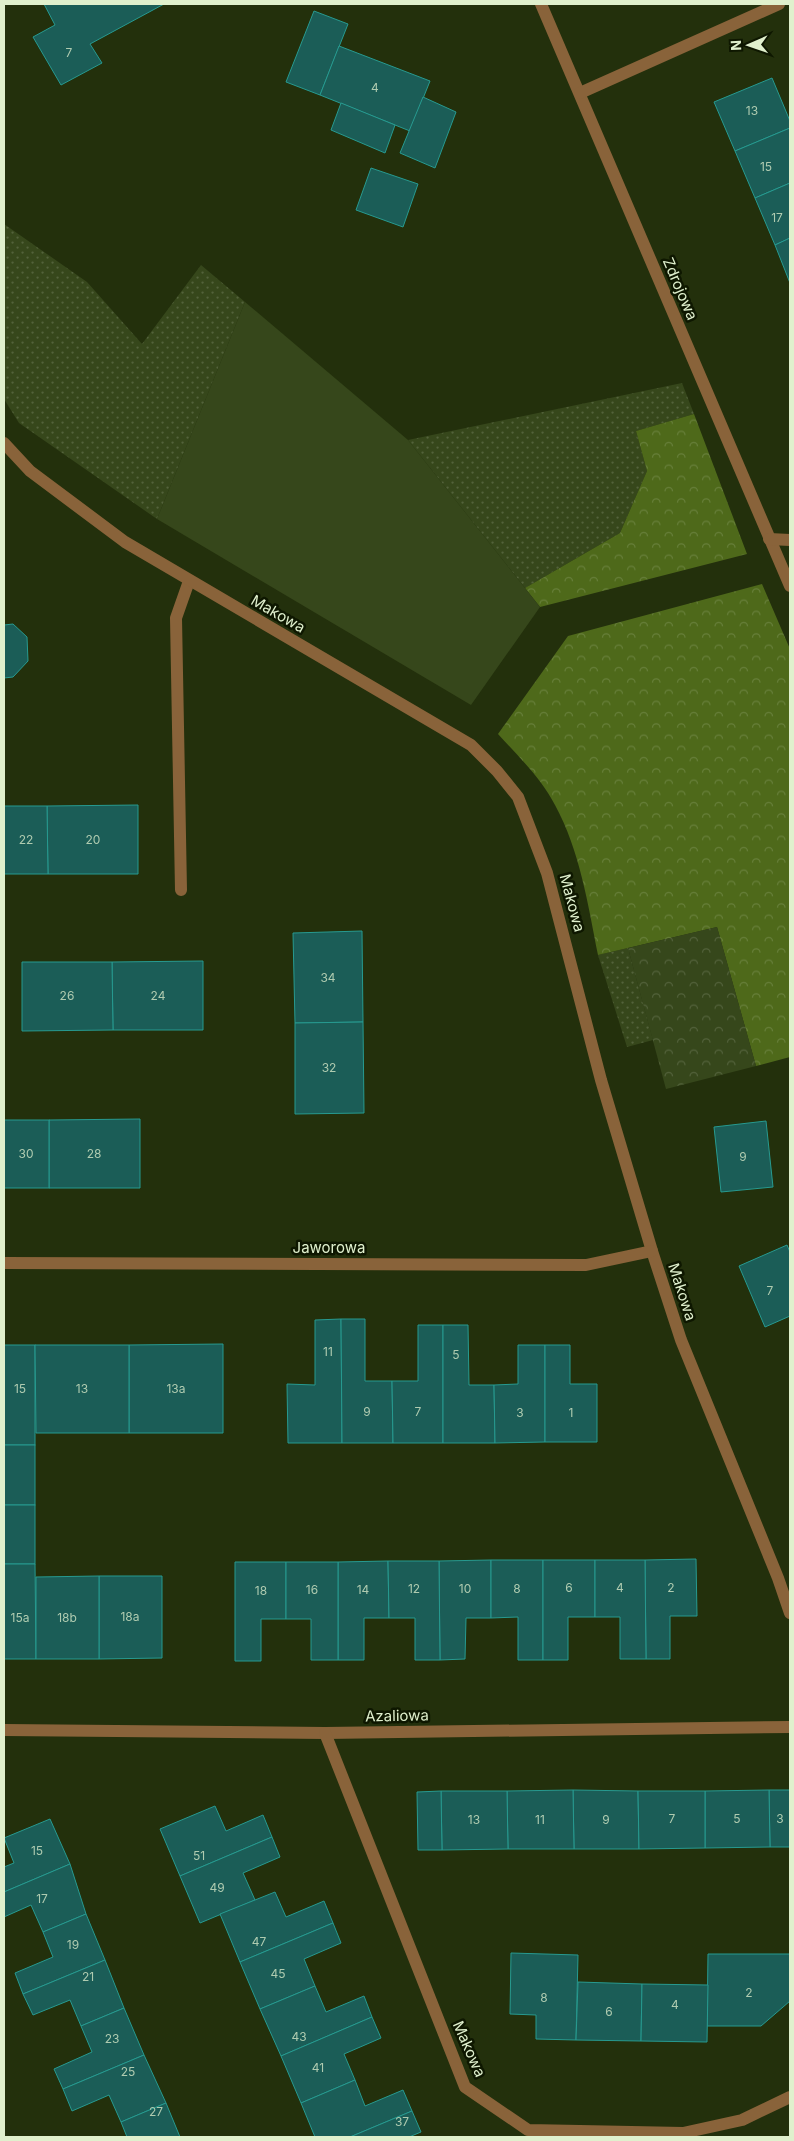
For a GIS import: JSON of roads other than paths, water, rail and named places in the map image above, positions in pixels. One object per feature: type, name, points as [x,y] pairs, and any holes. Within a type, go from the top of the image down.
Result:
[{"type":"street","name":"Zdrojowa","points":[[541,4],[790,586]]},
{"type":"street","points":[[580,93],[779,4]]},
{"type":"street","name":"Makowa","points":[[4,443],[30,471],[117,536],[189,581],[471,745],[497,771],[518,797],[547,873],[602,1080],[652,1251],[681,1340],[778,1578],[790,1613]]},
{"type":"street","points":[[769,539],[790,540]]},
{"type":"street","points":[[181,890],[176,618],[189,581]]},
{"type":"street","name":"Jaworowa","points":[[4,1263],[586,1265],[652,1251]]},
{"type":"street","name":"Azaliowa","points":[[4,1730],[325,1733],[790,1728]]},
{"type":"street","name":"Makowa","points":[[325,1733],[465,2087],[528,2130],[683,2132],[742,2120],[790,2097]]}]
